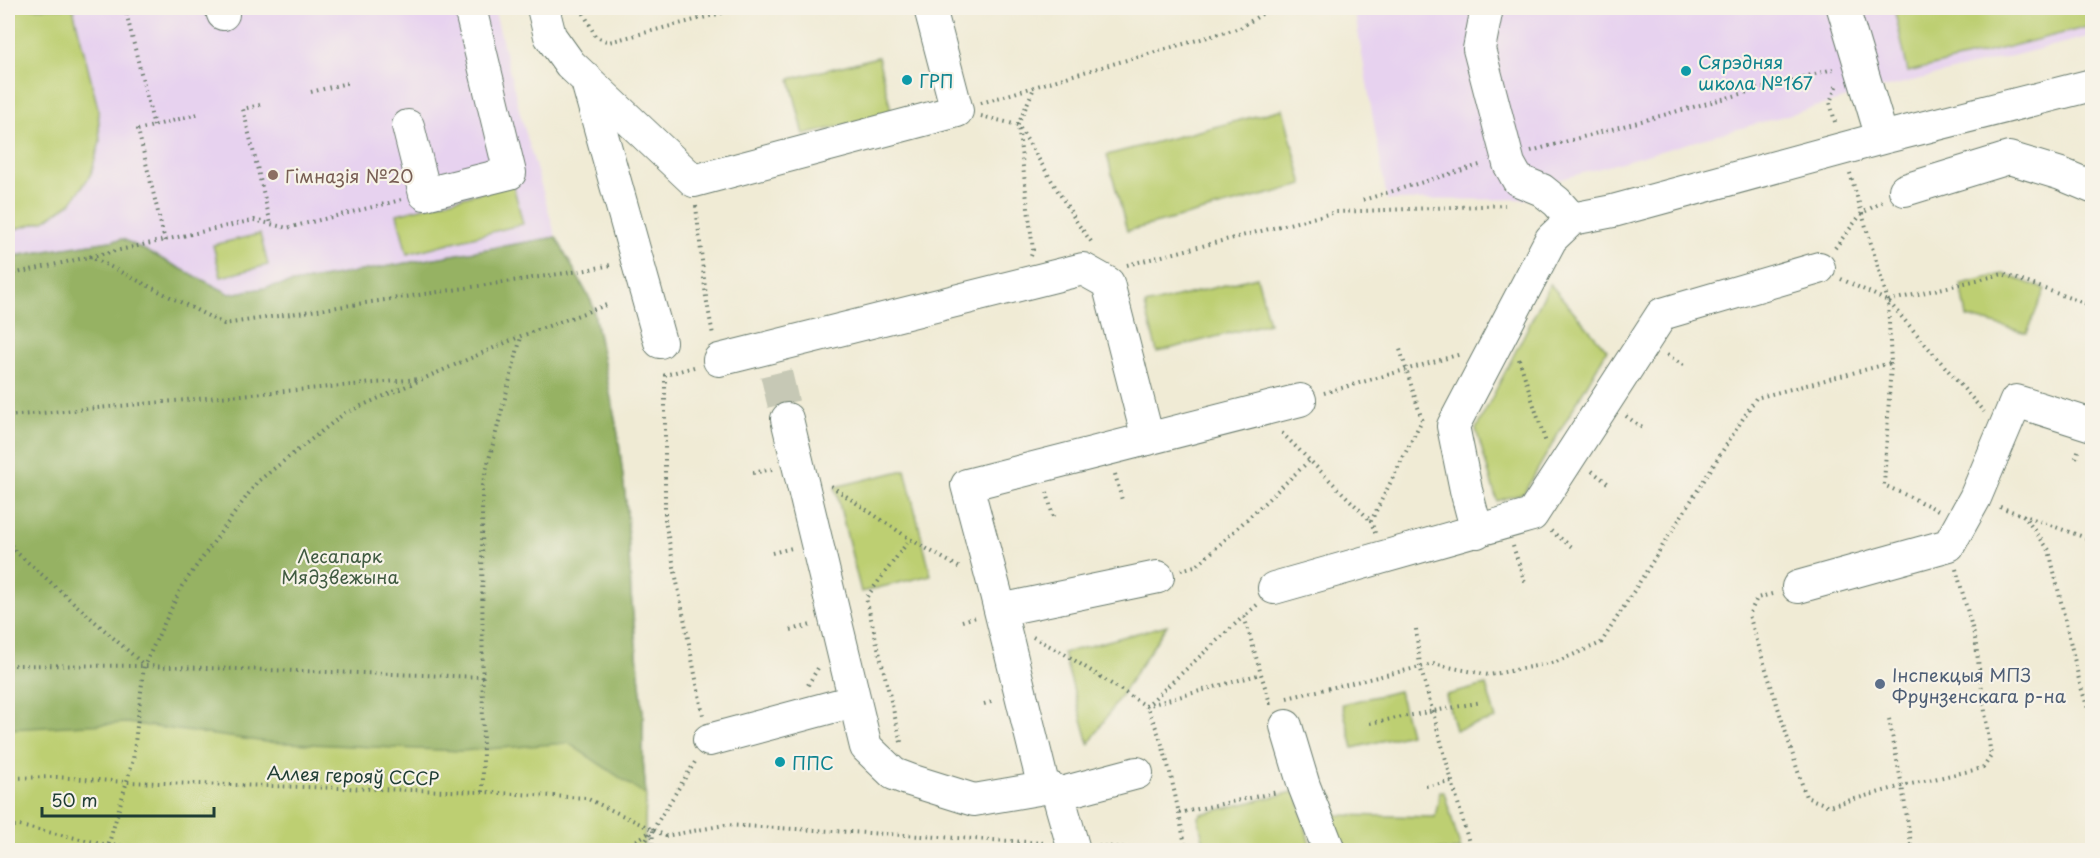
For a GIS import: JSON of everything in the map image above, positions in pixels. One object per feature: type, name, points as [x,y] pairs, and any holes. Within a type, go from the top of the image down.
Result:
[{"type":"lane","points":[[408,126],[425,194],[510,173],[470,8]]},
{"type":"lane","points":[[547,22],[570,64],[694,181],[957,111],[930,8]]},
{"type":"lane","points":[[1487,8],[1479,49],[1507,157],[1518,180],[1542,190],[1572,219]]},
{"type":"lane","points":[[1843,8],[1851,64],[1882,138]]},
{"type":"lane","points":[[586,77],[660,342]]},
{"type":"lane","points":[[1492,527],[1466,490],[1453,426],[1551,239],[1572,219],[1613,212],[1882,138],[2092,85]]},
{"type":"lane","points":[[1905,189],[2009,158],[2061,174],[2092,187]]},
{"type":"lane","points":[[1274,588],[1532,515],[1662,314],[1819,268]]},
{"type":"lane","points":[[716,346],[773,360],[1083,269],[1108,283],[1148,439]]},
{"type":"lane","points":[[1073,848],[1051,791],[967,485],[1300,400]]},
{"type":"lane","points":[[1798,587],[1962,521],[2016,401],[2092,425]]},
{"type":"lane","points":[[787,419],[866,747],[894,774],[974,800],[1051,791],[1137,773]]},
{"type":"lane","points":[[1000,610],[1158,577]]},
{"type":"lane","points":[[709,740],[854,701]]},
{"type":"lane","points":[[1286,726],[1304,786],[1329,850]]},
{"type":"path","points":[[125,8],[154,126]]},
{"type":"path","points":[[581,8],[596,36],[609,42],[741,8]]},
{"type":"path","points":[[957,111],[1240,28],[1271,8]]},
{"type":"path","points":[[1363,200],[1507,157],[1851,64]]},
{"type":"path","points":[[1842,149],[1830,102],[1851,64]]},
{"type":"path","points":[[310,93],[347,83]]},
{"type":"path","points":[[1032,250],[1018,125],[1035,87]]},
{"type":"path","points":[[260,105],[243,109],[271,224]]},
{"type":"path","points":[[957,111],[1018,125],[1092,243]]},
{"type":"path","points":[[165,241],[138,130],[198,114]]},
{"type":"path","points":[[640,850],[709,740],[665,521],[665,375],[716,346],[706,297],[694,181]]},
{"type":"path","points":[[1905,189],[1862,213],[1819,268],[1888,302],[2002,433]]},
{"type":"path","points":[[1856,192],[1888,302],[1891,363],[1884,486],[1962,521],[2023,515],[2092,540]]},
{"type":"path","points":[[8,275],[255,220],[287,228],[425,194]]},
{"type":"path","points":[[1125,265],[1336,212],[1509,204]]},
{"type":"path","points":[[89,256],[224,324],[586,270]]},
{"type":"path","points":[[1888,302],[2003,274],[2092,306]]},
{"type":"path","points":[[106,850],[133,760],[144,666],[182,586],[257,482],[345,413],[521,336],[606,305]]},
{"type":"path","points":[[1300,400],[1488,346],[1502,335],[1557,478]]},
{"type":"path","points":[[483,792],[482,486],[521,336]]},
{"type":"path","points":[[1371,521],[1422,420],[1399,346]]},
{"type":"path","points":[[1244,616],[1269,703],[1433,664],[1489,675],[1556,662],[1601,643],[1755,398],[1891,363]]},
{"type":"path","points":[[8,416],[423,379]]},
{"type":"path","points":[[1260,410],[1371,521],[1383,557]]},
{"type":"path","points":[[1158,577],[1198,565],[1310,460]]},
{"type":"path","points":[[828,484],[910,539],[963,570]]},
{"type":"path","points":[[2023,515],[2049,550],[2080,684],[2092,716]]},
{"type":"path","points":[[1798,587],[1756,598],[1749,615],[1806,797],[1829,806],[1902,786],[1983,768],[1990,756],[1962,521]]},
{"type":"path","points":[[1492,527],[1525,583]]},
{"type":"path","points":[[910,539],[866,598],[910,780]]},
{"type":"path","points":[[8,540],[14,550],[144,666]]},
{"type":"path","points":[[1146,706],[1274,588]]},
{"type":"path","points":[[1416,629],[1420,666],[1471,850]]},
{"type":"path","points":[[1031,636],[1063,653],[1146,706],[1157,726],[1179,813],[1185,850]]},
{"type":"path","points":[[8,665],[144,666],[484,677]]},
{"type":"path","points":[[1146,706],[1261,674]]},
{"type":"path","points":[[1370,723],[1482,702]]},
{"type":"path","points":[[1888,719],[1912,850]]},
{"type":"path","name":"Аллея герояў СССР","points":[[8,778],[56,777],[126,782],[483,792],[586,798],[666,836],[725,825],[1073,848],[1157,850]]},
{"type":"path","points":[[1426,786],[1452,782]]},
{"type":"path","points":[[1179,813],[1304,786]]},
{"type":"path","points":[[8,826],[20,826],[108,845],[201,850]]},
{"type":"path","points":[[621,850],[653,830]]},
{"type":"path","points":[[652,850],[653,830]]},
{"type":"shaded area","name":"Гімназія №20","points":[[8,8],[494,8],[520,113],[556,237],[230,294],[123,239],[8,257]]},
{"type":"shaded area","points":[[1354,8],[2092,8],[2092,36],[1868,92],[1544,184],[1541,199],[1387,200]]},
{"type":"green space","points":[[8,8],[73,8],[98,108],[100,142],[91,174],[72,202],[44,221],[12,230],[8,230]]},
{"type":"green space","points":[[1894,8],[2092,8],[2092,26],[1908,72]]},
{"type":"green space","points":[[878,57],[892,114],[804,135],[790,79]]},
{"type":"green space","points":[[1283,109],[1303,185],[1127,231],[1107,155]]},
{"type":"green space","points":[[513,184],[523,224],[407,254],[397,214]]},
{"type":"green space","points":[[260,234],[268,265],[221,277],[213,245]]},
{"type":"green space","name":"Лесапарк Мядзвежына","points":[[556,237],[592,303],[618,434],[627,511],[631,595],[643,713],[646,795],[644,850],[8,850],[8,257],[123,239],[230,294]]},
{"type":"green space","name":"Лесапарк Мядзвежына","points":[[556,237],[592,303],[618,434],[627,511],[631,595],[643,713],[646,795],[568,743],[461,751],[266,742],[127,723],[8,729],[8,257],[123,239],[230,294]]},
{"type":"green space","points":[[2003,274],[2045,289],[2027,333],[1967,317],[1961,284]]},
{"type":"green space","points":[[1257,277],[1269,323],[1157,352],[1145,305]]},
{"type":"green space","points":[[1550,284],[1607,350],[1524,493],[1497,501],[1476,429]]},
{"type":"green space","points":[[905,470],[931,575],[861,592],[835,487]]},
{"type":"green space","points":[[1167,625],[1089,744],[1063,653]]},
{"type":"green space","points":[[1486,685],[1496,719],[1455,730],[1446,695]]},
{"type":"green space","points":[[1399,691],[1410,734],[1353,748],[1342,704]]},
{"type":"green space","points":[[1440,791],[1444,792],[1461,850],[1341,850],[1326,796],[1333,796],[1337,815],[1435,817]]},
{"type":"green space","points":[[1293,792],[1298,796],[1311,850],[1209,850],[1205,848],[1198,817],[1201,814]]},
{"type":"tunnel","points":[[776,373],[787,419]]},
{"type":"place","name":"Сярэдняя школа №167","points":[[1686,71]]},
{"type":"place","name":"ГРП","points":[[907,80]]},
{"type":"place","name":"Гімназія №20","points":[[273,175]]},
{"type":"place","name":"Інспекцыя МПЗ Фрунзенскага р-на","points":[[1880,684]]},
{"type":"place","name":"ППС","points":[[780,762]]}]
